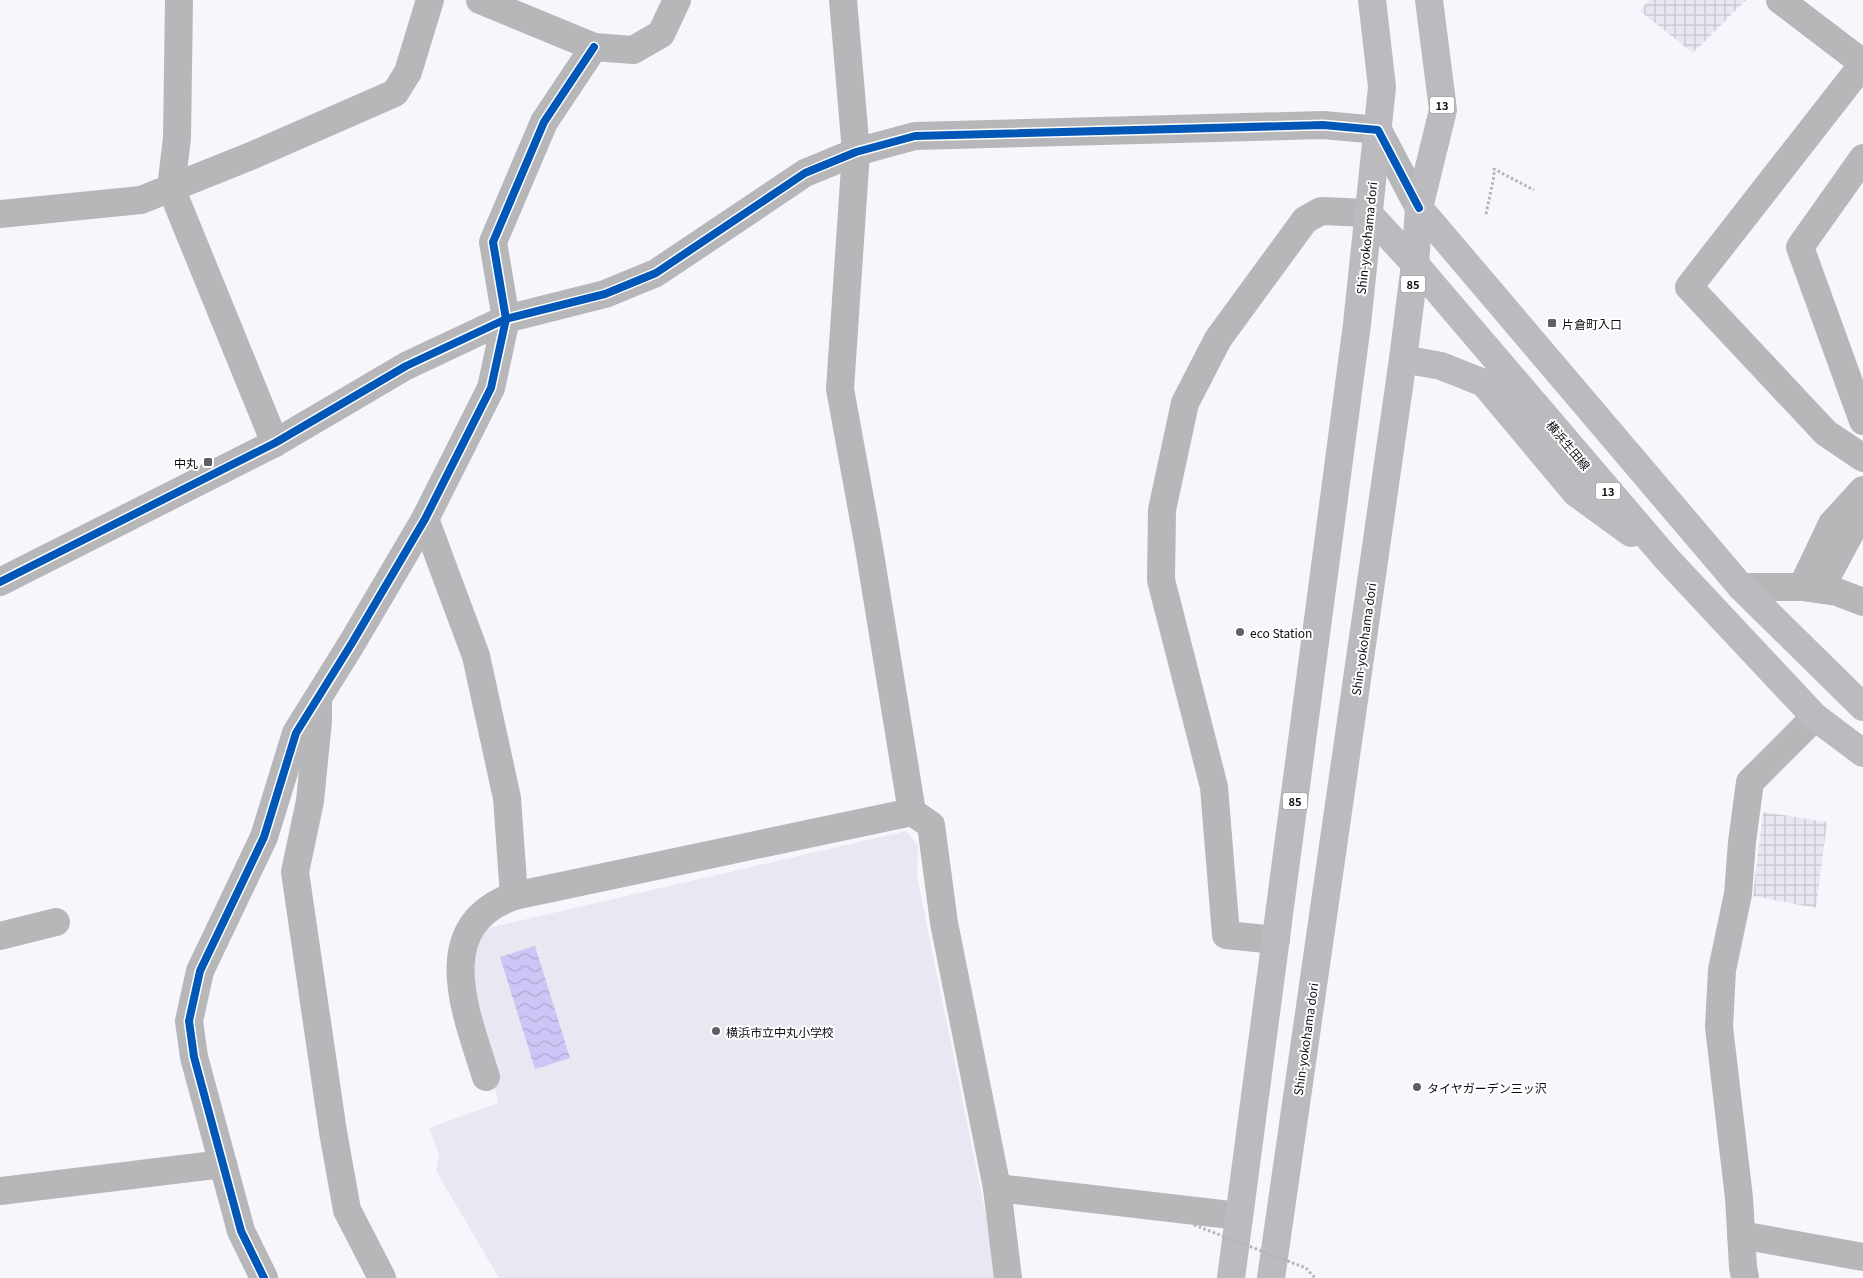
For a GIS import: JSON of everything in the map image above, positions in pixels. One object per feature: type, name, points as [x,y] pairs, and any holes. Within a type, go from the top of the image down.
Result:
[{"type":"main road","name":"Shin-yokohama dori","points":[[1231,1278],[1357,324],[1382,87],[1372,0]]},
{"type":"main road","name":"Shin-yokohama dori","points":[[1271,1278],[1403,359],[1416,264],[1419,208],[1443,110],[1429,0]]},
{"type":"main road","points":[[1419,208],[1741,587],[1863,707]]},
{"type":"main road","name":"横浜生田線","points":[[1368,213],[1416,264],[1666,558],[1815,717],[1863,753]]},
{"type":"main road","points":[[1403,359],[1441,366],[1484,383],[1576,494],[1666,558]]},
{"type":"street","points":[[179,0],[177,138],[171,188],[276,444]]},
{"type":"street","points":[[0,214],[140,200],[251,156],[395,93],[408,72],[430,0]]},
{"type":"street","points":[[480,0],[594,47],[633,50],[661,34],[677,0]]},
{"type":"street","points":[[843,0],[856,152],[840,389],[869,548],[912,812]]},
{"type":"street","points":[[1780,0],[1863,63],[1689,287],[1826,433],[1863,458]]},
{"type":"street","points":[[264,1278],[241,1231],[194,1057],[189,1021],[200,971],[264,837],[296,734],[425,519],[491,388],[506,319],[493,242],[544,122],[594,47]]},
{"type":"street","points":[[0,582],[276,444],[406,366],[506,319],[605,294],[656,273],[805,172],[856,152],[915,136],[1323,125],[1378,130],[1419,208]]},
{"type":"street","points":[[1863,158],[1800,247],[1863,421]]},
{"type":"street","points":[[1276,940],[1226,935],[1214,787],[1161,580],[1162,510],[1185,403],[1218,339],[1305,220],[1321,211],[1368,213]]},
{"type":"street","points":[[1811,588],[1832,524],[1863,490]]},
{"type":"street","points":[[1811,588],[1863,516]]},
{"type":"street","points":[[425,519],[476,656],[507,798],[514,896]]},
{"type":"street","points":[[1741,587],[1811,588],[1837,592],[1863,602]]},
{"type":"street","points":[[318,699],[318,721],[310,801],[295,872],[324,1078],[347,1210],[382,1278]]},
{"type":"street","points":[[1745,1278],[1739,1198],[1719,1027],[1722,970],[1738,894],[1742,842],[1750,782],[1815,717]]},
{"type":"street","points":[[486,1077],[464,1005],[459,971],[462,950],[471,928],[484,914],[502,900],[912,812],[931,825],[944,923],[997,1188],[1008,1278]]},
{"type":"street","points":[[0,936],[56,922]]},
{"type":"street","points":[[0,1191],[223,1164]]},
{"type":"street","points":[[997,1188],[1239,1216]]},
{"type":"street","points":[[1741,1235],[1863,1257]]},
{"type":"path","points":[[1486,214],[1494,169],[1534,190]]},
{"type":"path","points":[[1194,1225],[1306,1268],[1315,1278]]},
{"type":"shaded area","points":[[1649,0],[1746,0],[1693,53],[1640,11]]},
{"type":"shaded area","points":[[1763,812],[1827,822],[1816,908],[1753,896]]},
{"type":"shaded area","name":"横浜市立中丸小学校","points":[[906,831],[918,845],[917,876],[998,1278],[499,1278],[436,1171],[439,1154],[429,1128],[498,1103],[466,959],[480,930]]},
{"type":"water","points":[[535,946],[570,1058],[535,1069],[500,957]]},
{"type":"cycle path","points":[[264,1278],[241,1231],[194,1057],[189,1021],[200,971],[264,837],[296,733],[425,519],[491,388],[506,319],[493,242],[544,122],[594,47]]},
{"type":"cycle path","points":[[0,582],[275,443],[406,366],[506,319],[605,294],[656,273],[805,173],[856,152],[915,136],[1323,125],[1378,130],[1419,208]]},
{"type":"place","name":"片倉町入口","points":[[1552,323]]},
{"type":"place","name":"中丸","points":[[208,462]]},
{"type":"place","name":"eco Station","points":[[1240,632]]},
{"type":"place","name":"横浜市立中丸小学校","points":[[716,1031]]},
{"type":"place","name":"タイヤガーデン三ッ沢","points":[[1417,1087]]}]
